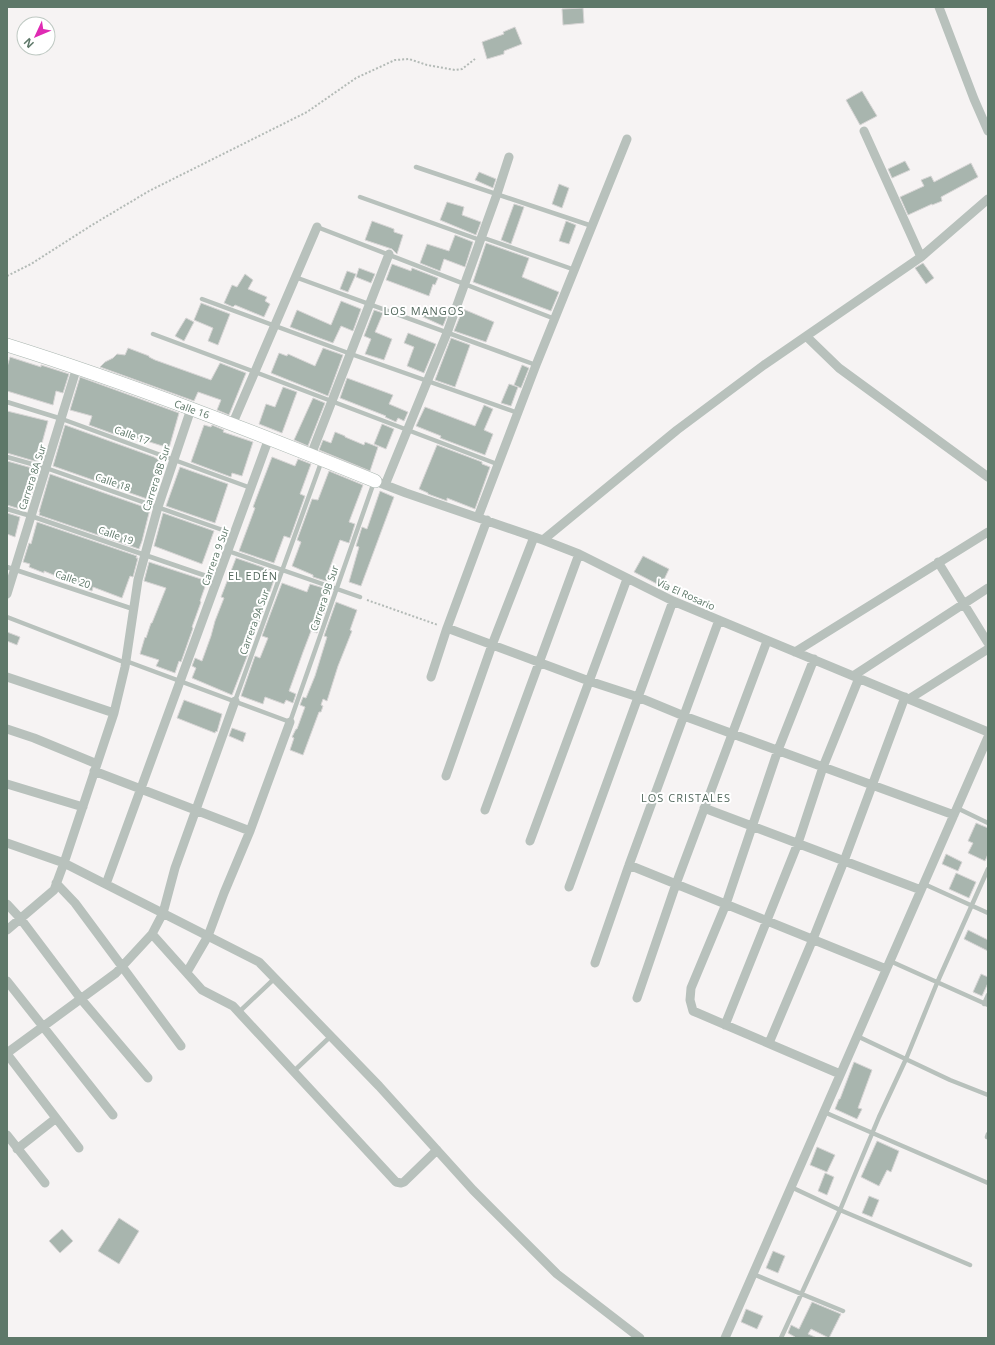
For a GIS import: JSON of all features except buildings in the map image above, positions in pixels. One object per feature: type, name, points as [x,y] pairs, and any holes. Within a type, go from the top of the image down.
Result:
[{"type":"street","points":[[939,7],[974,99],[988,131]]},
{"type":"street","points":[[864,131],[921,258]]},
{"type":"street","points":[[431,677],[483,519],[498,464],[536,365],[627,140]]},
{"type":"street","points":[[380,483],[407,429],[447,333],[509,157]]},
{"type":"street","points":[[446,776],[492,645],[538,538],[677,430],[764,365],[921,258],[988,199]]},
{"type":"street","points":[[232,424],[317,228]]},
{"type":"street","points":[[317,457],[332,402],[389,254]]},
{"type":"street","points":[[807,336],[839,368],[988,477]]},
{"type":"street","name":"Calle 16","points":[[7,345],[77,367],[232,424],[380,483]]},
{"type":"street","name":"Carrera 8A Sur","points":[[7,594],[11,568],[31,516],[77,367]]},
{"type":"street","name":"Carrera 8B Sur","points":[[7,930],[54,890],[64,863],[114,713],[126,662],[133,609],[144,554],[191,409]]},
{"type":"street","name":"Carrera 9 Sur","points":[[106,884],[269,438]]},
{"type":"street","name":"Vía El Rosario","points":[[380,483],[538,538],[579,554],[673,601],[988,732]]},
{"type":"street","points":[[795,652],[988,532]]},
{"type":"street","points":[[485,810],[579,554]]},
{"type":"street","points":[[938,562],[988,643]]},
{"type":"street","points":[[530,841],[627,579]]},
{"type":"street","points":[[725,1025],[798,843],[823,767],[856,677],[988,588]]},
{"type":"street","points":[[569,887],[673,601]]},
{"type":"street","points":[[595,963],[629,865],[719,620]]},
{"type":"street","points":[[447,628],[590,681],[638,697],[684,716],[871,785],[955,812]]},
{"type":"street","points":[[637,998],[676,884],[731,733],[767,641]]},
{"type":"street","points":[[769,1044],[844,861],[871,785],[907,698],[988,649]]},
{"type":"street","points":[[814,659],[778,750],[726,904],[691,988],[690,1000],[693,1012],[840,1074]]},
{"type":"street","points":[[7,677],[114,713]]},
{"type":"street","points":[[79,1148],[55,1119],[7,1054],[116,974],[152,934],[163,913],[171,879],[235,701]]},
{"type":"street","points":[[187,972],[208,936],[250,831],[290,722]]},
{"type":"street","points":[[7,729],[34,738],[141,790],[250,831]]},
{"type":"street","points":[[725,1338],[988,737]]},
{"type":"street","points":[[7,784],[83,807]]},
{"type":"street","points":[[704,808],[844,861],[922,887]]},
{"type":"street","points":[[7,843],[64,863],[259,962],[379,1086],[473,1190],[557,1274],[640,1338]]},
{"type":"street","points":[[629,865],[812,939],[888,965]]},
{"type":"street","points":[[56,883],[75,904],[181,1046]]},
{"type":"street","points":[[7,904],[20,918],[81,999],[148,1078]]},
{"type":"street","points":[[152,934],[202,990],[233,1006],[240,1012],[396,1182],[404,1182],[437,1150]]},
{"type":"street","points":[[7,981],[113,1115]]},
{"type":"street","points":[[17,1149],[55,1119]]},
{"type":"street","points":[[7,1135],[46,1183]]},
{"type":"lane","points":[[416,166],[592,226]]},
{"type":"lane","points":[[360,197],[575,270]]},
{"type":"lane","points":[[317,228],[555,318]]},
{"type":"lane","points":[[295,277],[536,365]]},
{"type":"lane","points":[[202,299],[518,413]]},
{"type":"lane","points":[[153,334],[498,464]]},
{"type":"lane","name":"Calle 17","points":[[7,402],[62,419],[251,488]]},
{"type":"lane","name":"Calle 18","points":[[7,457],[46,468],[234,534]]},
{"type":"lane","name":"Carrera 9A Sur","points":[[235,701],[282,570],[317,457]]},
{"type":"lane","name":"Carrera 9B Sur","points":[[290,722],[336,589],[380,483]]},
{"type":"lane","name":"Calle 19","points":[[7,509],[218,580]]},
{"type":"lane","points":[[228,551],[360,597]]},
{"type":"lane","name":"Calle 20","points":[[11,568],[133,609]]},
{"type":"lane","points":[[7,617],[290,722]]},
{"type":"lane","points":[[955,812],[988,822]]},
{"type":"lane","points":[[781,1338],[840,1210],[906,1059],[937,982],[988,869]]},
{"type":"lane","points":[[922,887],[988,914]]},
{"type":"lane","points":[[888,965],[937,982],[986,1004],[988,995]]},
{"type":"lane","points":[[240,1012],[275,978]]},
{"type":"lane","points":[[294,1071],[331,1036]]},
{"type":"lane","points":[[857,1036],[950,1080],[988,1095]]},
{"type":"lane","points":[[824,1112],[988,1183]]},
{"type":"lane","points":[[791,1187],[840,1210],[970,1265]]},
{"type":"lane","points":[[753,1274],[843,1311]]},
{"type":"path","points":[[7,276],[31,264],[149,191],[307,112],[356,78],[395,60],[409,59],[427,65],[455,70],[462,69],[474,59]]},
{"type":"path","points":[[360,597],[447,628]]},
{"type":"district","name":"LOS MANGOS","points":[[424,310]]},
{"type":"district","name":"EL EDÉN","points":[[253,575]]},
{"type":"district","name":"LOS CRISTALES","points":[[686,797]]}]
